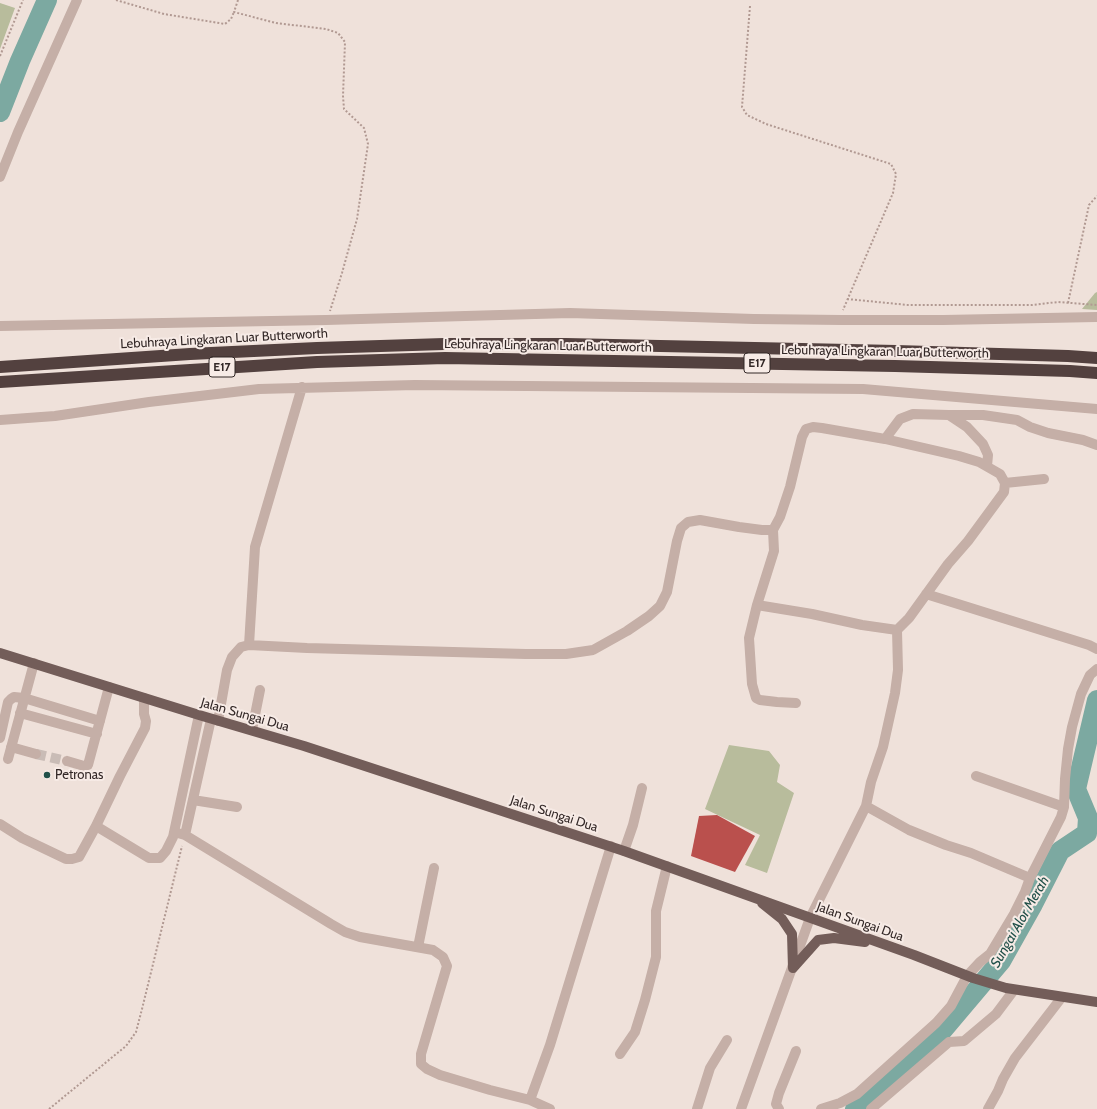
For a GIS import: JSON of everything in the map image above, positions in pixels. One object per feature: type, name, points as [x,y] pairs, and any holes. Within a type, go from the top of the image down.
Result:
[{"type":"highway","name":"Lebuhraya Lingkaran Luar Butterworth","points":[[0,367],[190,354],[444,344],[566,344],[880,350],[1097,358]]},
{"type":"highway","name":"Lebuhraya Lingkaran Luar Butterworth","points":[[0,382],[309,362],[444,358],[887,366],[1097,373]]},
{"type":"main road","name":"Jalan Sungai Dua","points":[[0,653],[199,716],[252,730],[336,756],[610,846],[878,942],[970,977],[1010,989],[1097,1002]]},
{"type":"main road","points":[[754,898],[782,919],[792,934],[793,968]]},
{"type":"main road","points":[[793,968],[818,940],[834,938],[862,942],[878,942]]},
{"type":"street","points":[[0,176],[76,0]]},
{"type":"street","points":[[0,326],[326,320],[570,313],[746,319],[842,320],[1097,317]]},
{"type":"street","points":[[0,420],[55,416],[149,402],[259,389],[444,385],[863,389],[1097,409]]},
{"type":"street","points":[[249,645],[255,547],[302,387]]},
{"type":"street","points":[[885,439],[900,420],[913,414],[983,415],[1017,420],[1030,427],[1048,433],[1083,440],[1097,445]]},
{"type":"street","points":[[949,415],[968,427],[983,444],[988,455],[987,466]]},
{"type":"street","points":[[741,1109],[810,918],[866,806],[871,782],[883,746],[895,693],[898,670],[897,630],[909,618],[948,564],[968,541],[1004,492],[1005,483],[1000,474],[979,462],[959,456],[885,439],[822,428],[813,427],[806,429],[802,437],[790,487],[780,517],[773,530],[774,551],[748,638],[752,684],[756,698],[760,700],[796,703]]},
{"type":"street","points":[[1005,483],[1044,479]]},
{"type":"street","points":[[185,835],[227,670],[232,657],[241,647],[249,645],[526,654],[566,654],[593,650],[627,631],[649,616],[660,606],[667,592],[681,528],[688,522],[700,520],[740,527],[773,530]]},
{"type":"street","points":[[926,594],[1089,645],[1097,649]]},
{"type":"street","points":[[757,605],[812,614],[862,625],[897,630]]},
{"type":"street","points":[[8,759],[34,664]]},
{"type":"street","points":[[821,1109],[840,1103],[857,1094],[936,1023],[951,1006],[980,962],[990,954],[1014,914],[1030,878],[1061,817],[1064,807],[1067,756],[1072,727],[1082,694],[1090,675],[1097,669]]},
{"type":"street","points":[[66,761],[84,766],[88,765],[109,687]]},
{"type":"street","points":[[252,730],[260,690]]},
{"type":"street","points":[[0,738],[3,712],[8,702],[14,697],[24,698],[100,721]]},
{"type":"street","points":[[0,824],[22,838],[66,859],[79,857],[145,728],[146,721],[144,714],[144,698]]},
{"type":"street","points":[[20,713],[97,734]]},
{"type":"street","points":[[96,826],[149,858],[160,858],[166,851],[174,832],[199,716]]},
{"type":"street","points":[[11,747],[36,754]]},
{"type":"street","points":[[976,776],[1064,807]]},
{"type":"street","points":[[624,851],[633,825],[642,788]]},
{"type":"street","points":[[193,800],[237,807]]},
{"type":"street","points":[[866,806],[909,830],[971,853],[1030,878]]},
{"type":"street","points":[[174,832],[185,835],[345,932],[360,937],[433,950],[443,957],[447,966],[421,1054],[421,1064],[427,1069],[440,1075],[530,1100],[550,1109]]},
{"type":"street","points":[[530,1100],[550,1045],[610,846]]},
{"type":"street","points":[[620,1054],[635,1032],[656,957],[656,911],[667,866]]},
{"type":"street","points":[[418,947],[434,868]]},
{"type":"street","points":[[871,1109],[949,1042],[964,1041],[996,1014],[1010,989]]},
{"type":"street","points":[[988,1109],[998,1091],[1002,1079],[1015,1058],[1062,997]]},
{"type":"street","points":[[697,1109],[710,1068],[727,1040]]},
{"type":"street","points":[[779,1109],[776,1104],[779,1093],[796,1051]]},
{"type":"path","points":[[0,56],[23,0]]},
{"type":"path","points":[[116,0],[164,14],[224,24],[231,19],[238,0]]},
{"type":"path","points":[[750,6],[742,107],[747,115],[766,124],[891,164],[896,174],[893,193],[847,299],[842,312],[842,320]]},
{"type":"path","points":[[234,12],[276,23],[326,29],[338,33],[345,42],[344,109],[364,128],[368,144],[357,219],[342,274],[326,320]]},
{"type":"path","points":[[1068,303],[1090,205],[1097,196]]},
{"type":"path","points":[[847,299],[908,305],[1032,305],[1058,302],[1097,305]]},
{"type":"path","points":[[49,1109],[126,1046],[136,1032],[185,835]]},
{"type":"green space","points":[[0,3],[15,8],[0,49]]},
{"type":"green space","points":[[1097,292],[1097,310],[1082,309],[1095,293]]},
{"type":"green space","points":[[729,745],[769,751],[780,765],[777,782],[794,793],[767,873],[745,865],[760,835],[705,809]]},
{"type":"building","points":[[717,815],[755,836],[735,872],[691,856],[699,816]]},
{"type":"waterway","points":[[0,112],[20,61],[47,0]]},
{"type":"waterway","name":"Sungai Alor Merah","points":[[855,1109],[925,1051],[1001,961],[1033,904],[1060,851],[1087,833],[1088,818],[1076,789],[1097,700]]},
{"type":"tunnel","points":[[36,754],[67,761]]},
{"type":"place","name":"Petronas","points":[[47,775]]}]
